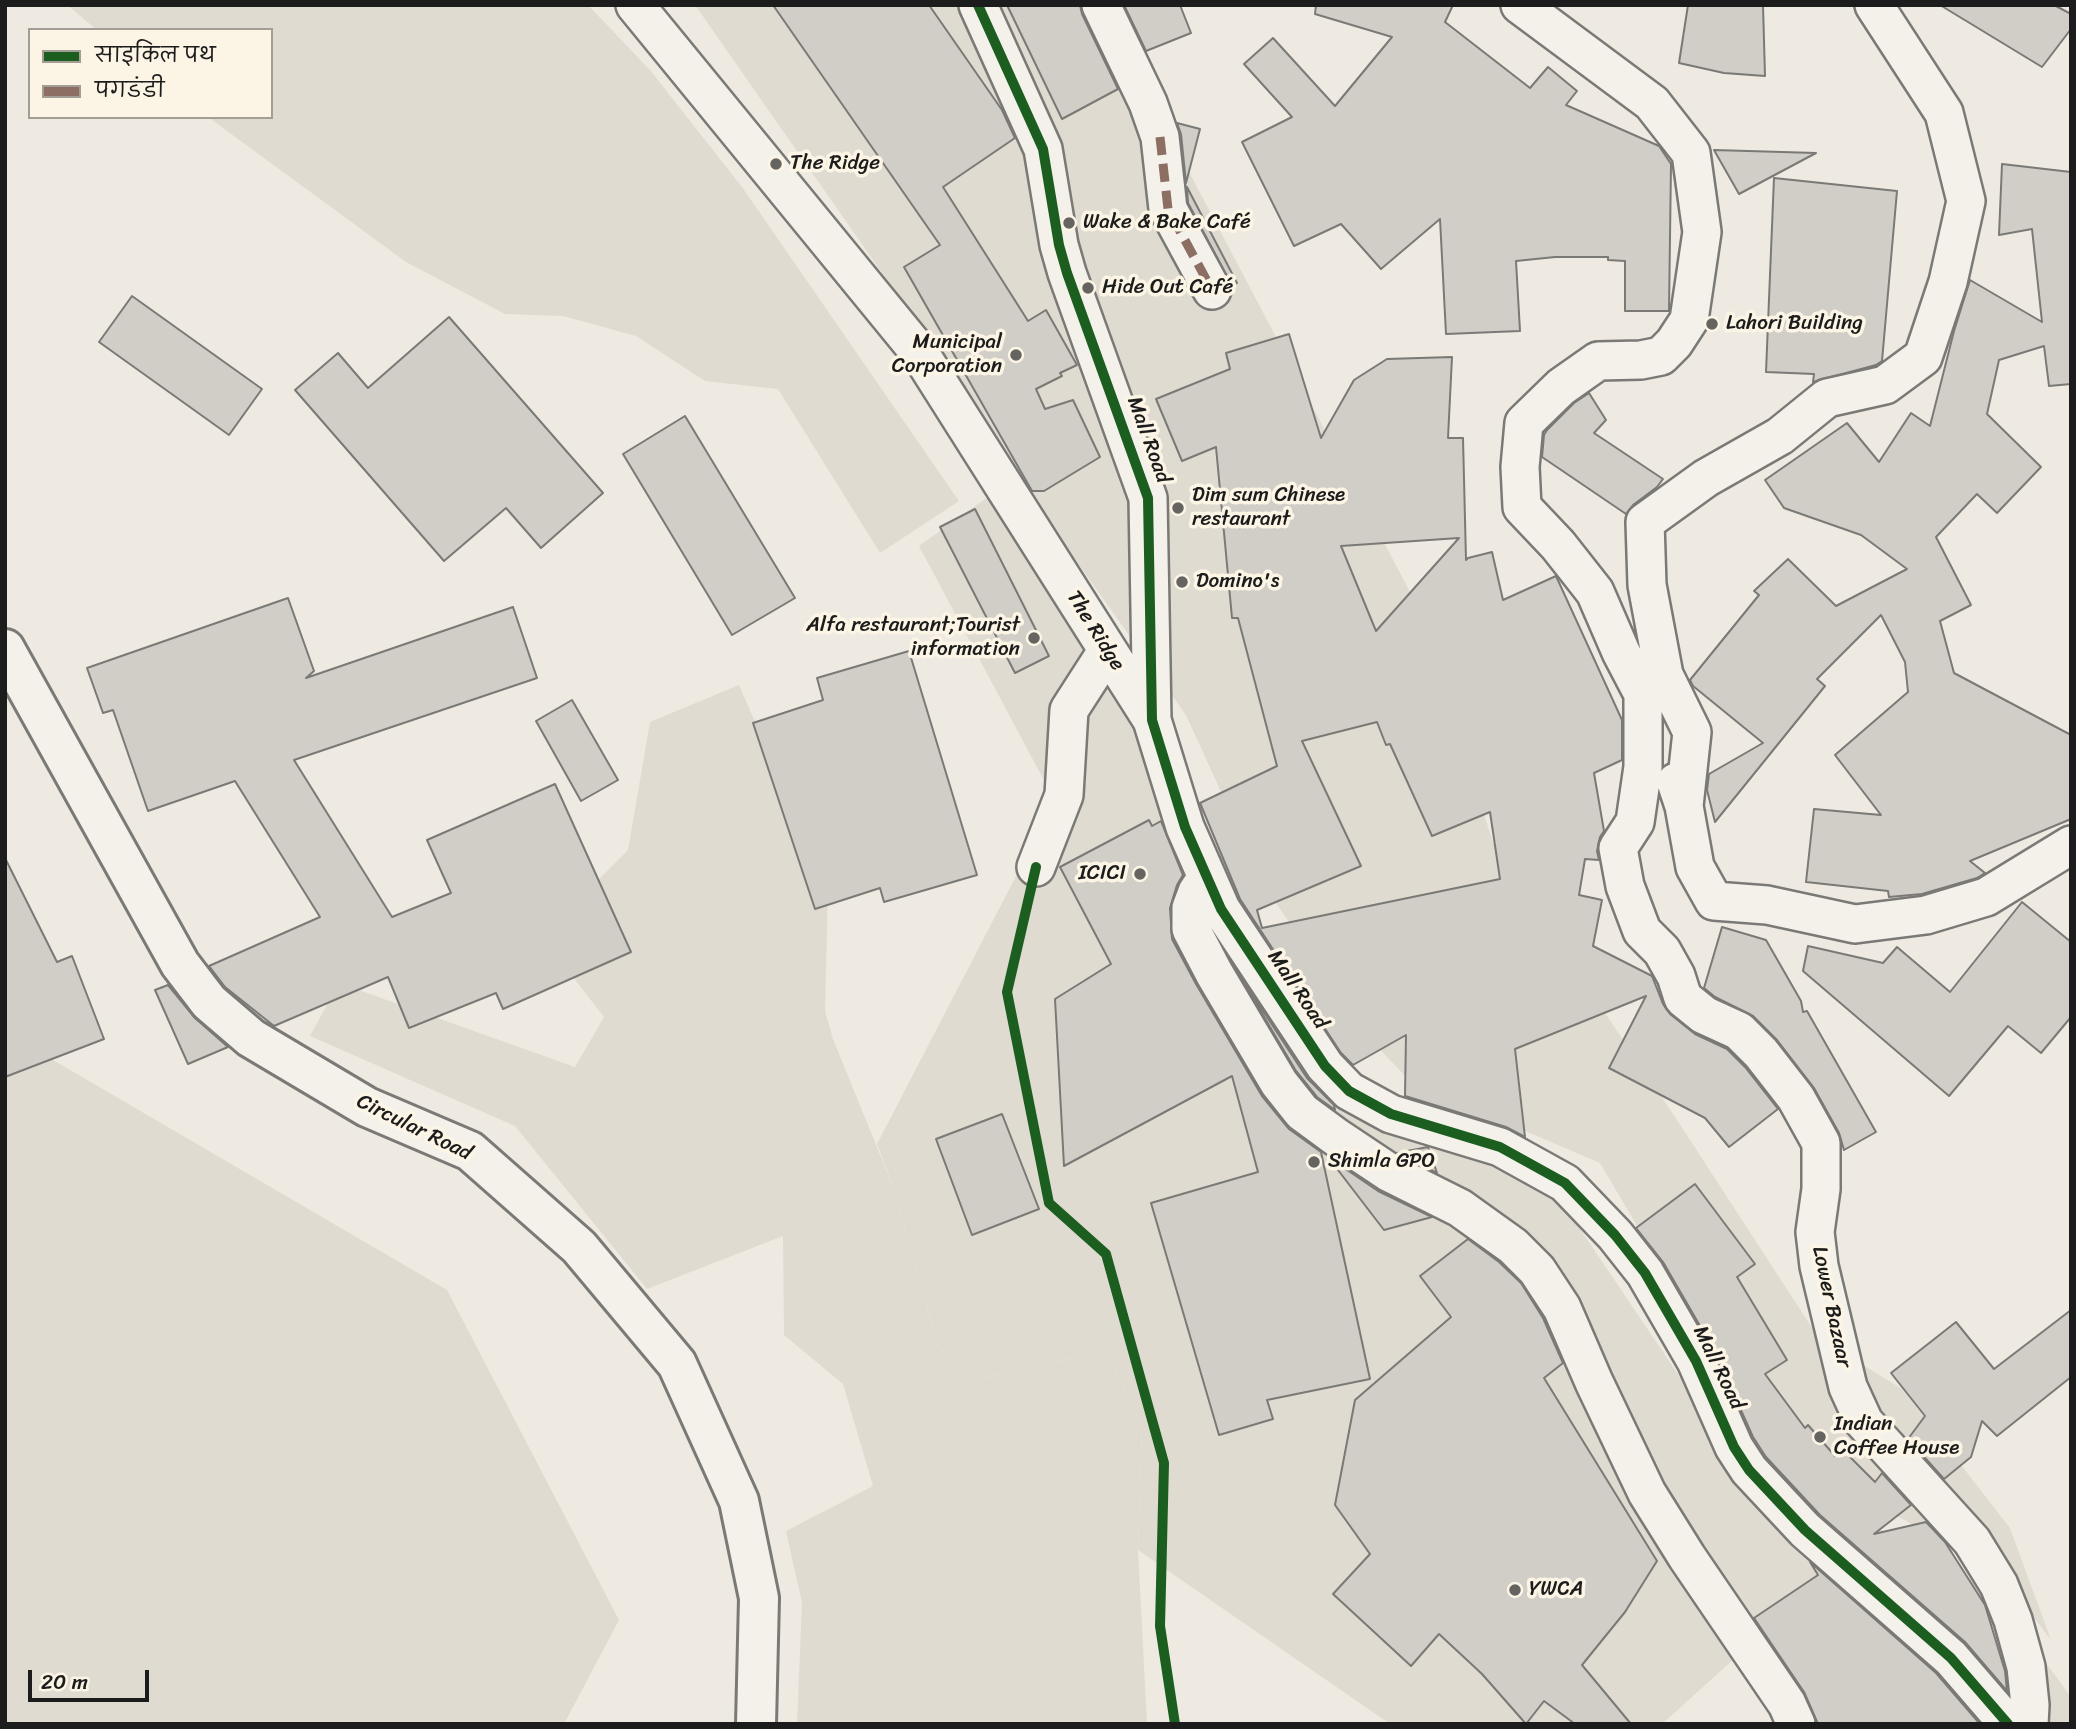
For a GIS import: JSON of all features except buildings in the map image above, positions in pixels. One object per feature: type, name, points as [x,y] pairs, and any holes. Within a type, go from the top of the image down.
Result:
[{"type":"main road","name":"Circular Road","points":[[5,649],[180,964],[209,1002],[251,1038],[367,1107],[470,1151],[579,1247],[677,1364],[739,1501],[759,1598],[755,1724]]},
{"type":"street","name":"The Ridge","points":[[635,5],[919,352],[1152,720]]},
{"type":"street","name":"Mall Road","points":[[978,5],[1043,149],[1059,245],[1067,273],[1148,498],[1152,720],[1185,827],[1221,909],[1325,1066],[1349,1091],[1391,1114],[1500,1146],[1565,1183],[1645,1273],[1696,1361],[1734,1447],[1749,1470],[1805,1530],[1951,1658],[2008,1724]]},
{"type":"street","points":[[1101,5],[1149,103],[1160,137],[1168,209],[1212,290]]},
{"type":"street","name":"Lower Bazaar","points":[[1520,5],[1652,103],[1690,153],[1702,232],[1689,320],[1674,343],[1661,356],[1641,360],[1598,360],[1560,387],[1524,423],[1520,467],[1522,507],[1558,545],[1595,592],[1620,652],[1643,694],[1643,767],[1635,822],[1618,848],[1625,886],[1642,931],[1662,951],[1676,976],[1683,998],[1704,1015],[1739,1031],[1761,1053],[1796,1098],[1821,1143],[1821,1189],[1815,1232],[1819,1266],[1848,1387],[1864,1422],[1972,1541],[1999,1585],[2013,1620],[2026,1667],[2029,1724]]},
{"type":"street","points":[[1684,806],[1692,732],[1664,675],[1647,585],[1645,522],[1706,478],[1780,436],[1827,398],[1885,386],[1923,357],[1948,282],[1966,201],[1944,113],[1874,5]]},
{"type":"street","points":[[1036,867],[1064,795],[1069,710],[1107,651]]},
{"type":"street","points":[[1645,732],[1672,769],[1684,806],[1695,867],[1714,901],[1767,905],[1855,924],[1926,915],[1986,897],[2071,845]]},
{"type":"street","points":[[1207,877],[1196,892],[1191,908],[1192,929],[1214,973],[1279,1083],[1302,1112],[1336,1137],[1390,1173],[1460,1208],[1513,1246],[1537,1270],[1562,1308],[1647,1493],[1787,1704],[1797,1724]]},
{"type":"shaded area","points":[[67,5],[588,5],[650,70],[742,187],[959,501],[880,553],[778,389],[705,381],[636,336],[563,316],[505,314],[406,262],[211,119],[273,119],[273,28],[95,28]]},
{"type":"shaded area","points":[[695,5],[1107,5],[1186,166],[1409,590],[1496,851],[1679,1123],[1818,1337],[1902,1389],[2010,1528],[2051,1640],[2000,1573],[1765,1443],[1600,1163],[1411,1082],[1366,1035],[1263,884],[1186,715],[1042,513],[873,260]]},
{"type":"shaded area","points":[[992,494],[1146,748],[1225,909],[1383,1105],[1553,1189],[1757,1491],[1897,1535],[1995,1594],[2071,1697],[2071,1724],[1862,1724],[1786,1612],[1662,1724],[1390,1724],[1138,1550],[1142,1425],[1106,1351],[982,1378],[938,1347],[894,1189],[877,1144],[1055,801],[919,546]]},
{"type":"shaded area","points":[[739,685],[828,890],[825,1011],[833,1039],[894,1189],[938,1347],[982,1378],[1106,1351],[1142,1425],[1138,1550],[1147,1724],[797,1724],[802,1603],[786,1531],[873,1486],[843,1384],[784,1335],[783,1236],[647,1289],[515,1126],[310,1036],[339,983],[575,1067],[604,1017],[565,967],[583,895],[628,850],[650,722]]},
{"type":"shaded area","points":[[5,1032],[447,1290],[619,1620],[564,1724],[5,1724]]},
{"type":"marked path","points":[[1160,137],[1168,209],[1212,290]]},
{"type":"cycle path","points":[[978,5],[1043,149],[1059,245],[1067,273],[1148,498],[1152,720],[1185,827],[1221,909],[1325,1066],[1349,1091],[1391,1114],[1500,1147],[1565,1183],[1615,1235],[1645,1273],[1696,1361],[1734,1447],[1749,1470],[1805,1530],[1951,1658],[2008,1724]]},
{"type":"cycle path","points":[[1036,867],[1007,992],[1049,1203],[1106,1254],[1164,1463],[1160,1626],[1175,1724]]},
{"type":"place","name":"The Ridge","points":[[776,164]]},
{"type":"place","name":"Wake & Bake Café","points":[[1069,223]]},
{"type":"place","name":"Hide Out Café","points":[[1088,288]]},
{"type":"place","name":"Lahori Building","points":[[1712,324]]},
{"type":"place","name":"Municipal Corporation","points":[[1016,355]]},
{"type":"place","name":"Dim sum Chinese restaurant","points":[[1178,508]]},
{"type":"place","name":"Domino's","points":[[1182,582]]},
{"type":"place","name":"Alfa restaurant;Tourist information","points":[[1034,638]]},
{"type":"place","name":"ICICI","points":[[1140,874]]},
{"type":"place","name":"Shimla GPO","points":[[1314,1162]]},
{"type":"place","name":"Indian Coffee House","points":[[1820,1437]]},
{"type":"place","name":"YWCA","points":[[1515,1590]]}]
